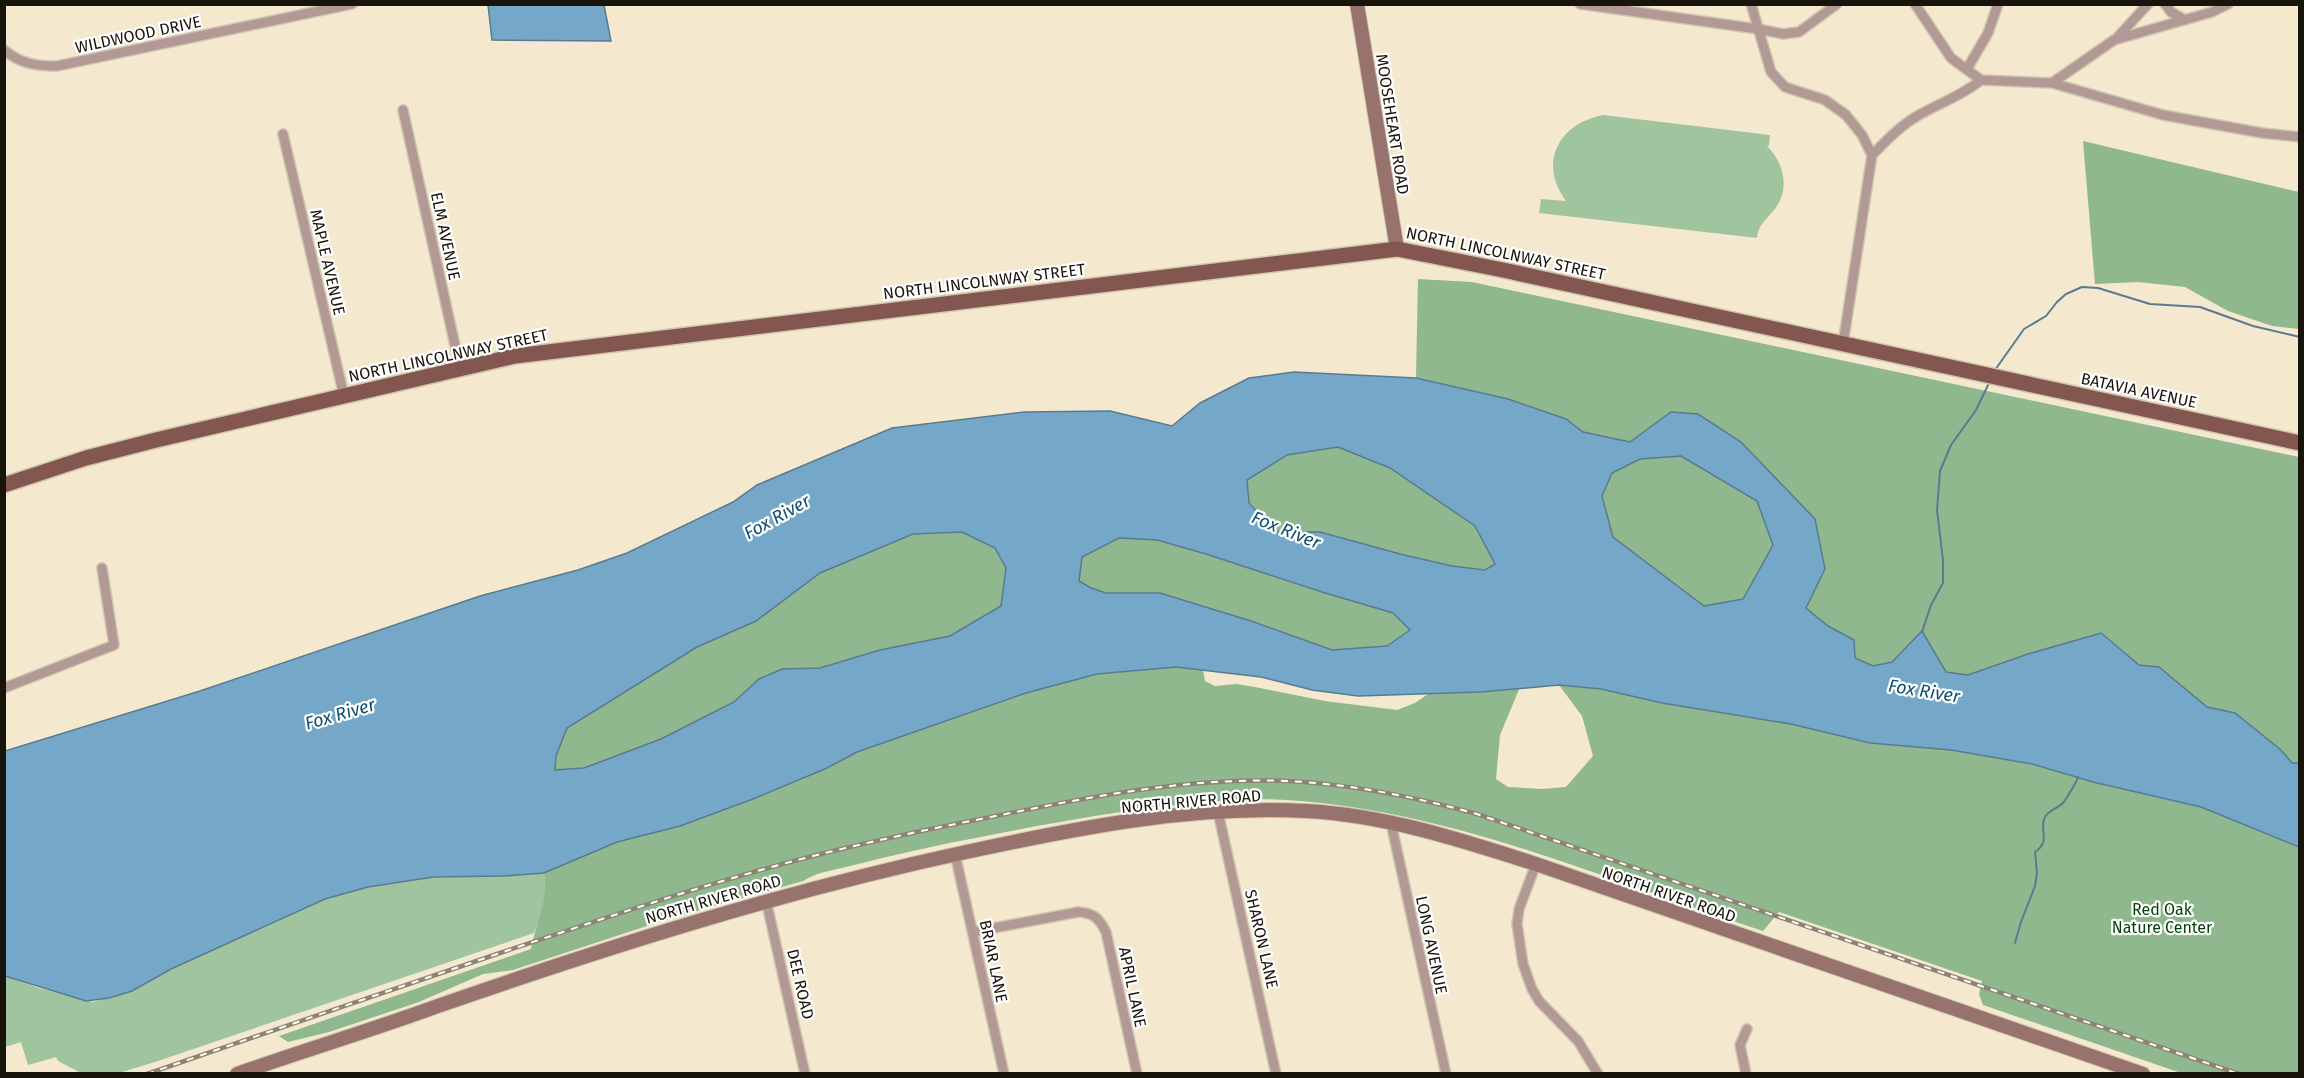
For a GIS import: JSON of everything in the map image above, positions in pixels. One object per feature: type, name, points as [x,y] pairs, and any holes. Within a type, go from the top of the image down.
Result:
[{"type":"main road","name":"MOOSEHEART ROAD","points":[[1356,4],[1396,249]]},
{"type":"main road","name":"NORTH LINCOLNWAY STREET","points":[[4,485],[106,453],[515,356],[1396,249],[1971,371]]},
{"type":"main road","name":"BATAVIA AVENUE","points":[[1971,371],[2300,443]]},
{"type":"main road","name":"NORTH RIVER ROAD","points":[[237,1074],[646,936],[766,900],[868,873],[1052,834],[1118,823],[1218,812],[1310,811],[1391,823],[1455,839],[1536,864],[2143,1074]]},
{"type":"street","name":"WILDWOOD DRIVE","points":[[4,50],[23,63],[57,66],[352,4]]},
{"type":"street","points":[[1580,4],[1783,34],[1799,32],[1837,4]]},
{"type":"street","points":[[1751,4],[1771,72],[1785,87],[1825,100],[1846,115],[1862,135],[1872,155],[1843,344]]},
{"type":"street","points":[[1915,4],[1951,58],[1982,80],[2052,83],[2163,115],[2262,133],[2300,137]]},
{"type":"street","points":[[1967,69],[1988,33],[1998,4]]},
{"type":"street","points":[[2052,83],[2114,40],[2148,4]]},
{"type":"street","points":[[2165,4],[2171,12],[2185,20]]},
{"type":"street","points":[[2114,40],[2185,20],[2228,4]]},
{"type":"street","points":[[1872,155],[1895,132],[1918,115],[1968,91],[1982,80]]},
{"type":"street","name":"ELM AVENUE","points":[[403,110],[460,368]]},
{"type":"street","name":"MAPLE AVENUE","points":[[283,134],[344,396]]},
{"type":"street","points":[[4,688],[114,645],[102,568]]},
{"type":"street","name":"SHARON LANE","points":[[1218,812],[1276,1074]]},
{"type":"street","name":"LONG AVENUE","points":[[1391,823],[1446,1074]]},
{"type":"street","name":"BRIAR LANE","points":[[955,854],[1004,1074]]},
{"type":"street","points":[[1536,864],[1519,909],[1517,924],[1523,964],[1539,1001],[1578,1041],[1598,1074]]},
{"type":"street","name":"DEE ROAD","points":[[766,900],[805,1074]]},
{"type":"street","name":"APRIL LANE","points":[[973,933],[1078,912],[1090,913],[1100,920],[1106,932],[1137,1074]]},
{"type":"street","points":[[1746,1074],[1740,1045],[1747,1029]]},
{"type":"green space","points":[[1603,115],[1770,135],[1767,146],[1778,161],[1784,186],[1779,202],[1760,226],[1757,238],[1539,213],[1541,199],[1566,201],[1558,187],[1554,173],[1557,147],[1564,136],[1587,120]]},
{"type":"green space","points":[[2083,141],[2299,192],[2299,329],[2272,326],[2228,311],[2185,287],[2138,282],[2095,284]]},
{"type":"green space","points":[[1418,279],[1472,282],[2299,457],[2299,763],[2292,763],[2281,750],[2235,713],[2207,708],[2159,667],[2139,665],[2101,633],[2028,654],[1968,675],[1946,672],[1922,632],[1892,662],[1873,666],[1855,658],[1854,640],[1828,626],[1806,608],[1824,569],[1741,442],[1698,415],[1671,412],[1630,442],[1583,432],[1566,419],[1508,399],[1416,378]]},
{"type":"green space","points":[[1338,447],[1390,468],[1475,526],[1495,564],[1485,570],[1452,566],[1320,532],[1276,532],[1249,502],[1247,480],[1287,455]]},
{"type":"green space","points":[[1681,456],[1757,501],[1773,545],[1743,599],[1704,606],[1613,537],[1602,496],[1612,473],[1640,459]]},
{"type":"green space","points":[[962,532],[995,548],[1006,568],[1002,606],[950,636],[880,650],[820,668],[782,669],[759,679],[734,702],[661,739],[584,768],[555,770],[556,756],[567,728],[697,647],[756,621],[820,573],[914,534]]},
{"type":"green space","points":[[1119,538],[1157,540],[1206,554],[1393,613],[1411,630],[1387,646],[1332,650],[1251,621],[1160,593],[1106,593],[1079,581],[1082,557]]},
{"type":"green space","name":"Red Oak Nature Center","points":[[1176,667],[1203,669],[1205,681],[1215,686],[1237,684],[1325,701],[1397,710],[1415,703],[1428,694],[1481,692],[1520,687],[1500,735],[1496,779],[1508,787],[1542,789],[1566,787],[1593,756],[1582,716],[1559,685],[1601,689],[1791,724],[1870,743],[1951,750],[2032,764],[2093,782],[2201,807],[2299,847],[2299,1073],[2181,1073],[1983,1005],[1979,994],[1982,981],[1779,912],[1763,931],[1578,867],[1454,829],[1390,814],[1326,804],[1261,799],[1177,805],[1079,819],[948,843],[832,870],[803,881],[659,922],[513,970],[483,974],[419,1002],[329,1032],[288,1042],[279,1036],[531,949],[543,903],[544,873],[617,842],[680,826],[753,799],[827,768],[857,752],[1026,693],[1097,674]]},
{"type":"green space","points":[[544,873],[543,904],[534,933],[158,1061],[119,1073],[81,1073],[58,1061],[56,1057],[28,1065],[21,1042],[5,1047],[5,976],[39,988],[93,1002],[132,991],[171,969],[325,899],[368,887],[433,877]]},
{"type":"water","points":[[488,5],[604,5],[611,41],[492,40]]},
{"type":"water","name":"Fox River","points":[[1294,372],[1416,378],[1508,399],[1566,419],[1583,432],[1630,442],[1671,412],[1698,414],[1741,442],[1815,519],[1825,569],[1806,608],[1828,626],[1854,640],[1855,658],[1873,666],[1892,662],[1922,631],[1946,672],[1968,675],[2028,654],[2101,633],[2139,665],[2159,667],[2207,707],[2235,713],[2281,750],[2292,763],[2299,763],[2299,847],[2201,807],[2093,782],[2032,764],[1951,750],[1870,743],[1791,724],[1662,703],[1601,689],[1559,685],[1481,692],[1358,696],[1312,690],[1261,677],[1176,667],[1097,674],[1026,693],[857,752],[827,768],[753,799],[680,826],[617,842],[544,873],[433,877],[368,887],[325,899],[171,969],[132,991],[109,998],[86,1001],[5,976],[5,751],[200,691],[480,596],[578,570],[627,553],[733,502],[757,485],[892,428],[1024,412],[1110,411],[1172,426],[1200,403],[1249,378]],"holes":[[[1338,447],[1390,468],[1475,526],[1495,564],[1485,570],[1452,566],[1320,532],[1276,532],[1249,503],[1247,480],[1287,455]],[[1681,456],[1757,501],[1773,545],[1743,599],[1704,606],[1613,537],[1602,496],[1612,473],[1640,459]],[[962,532],[995,548],[1006,568],[1001,606],[950,636],[880,650],[820,668],[782,669],[759,679],[734,702],[661,739],[584,768],[555,770],[556,756],[567,728],[697,647],[756,621],[820,573],[913,534]],[[1119,538],[1157,540],[1393,613],[1410,630],[1387,646],[1332,650],[1251,621],[1160,593],[1106,593],[1091,588],[1079,581],[1082,557]]]},
{"type":"waterway","points":[[1995,370],[2024,329],[2046,316],[2066,294],[2082,287],[2098,288],[2150,304],[2200,307],[2253,326],[2300,337]]},
{"type":"waterway","points":[[1922,632],[1931,605],[1943,583],[1943,560],[1937,510],[1940,471],[1951,445],[1976,410],[1990,381]]},
{"type":"waterway","points":[[2015,943],[2035,886],[2037,873],[2035,852],[2043,843],[2043,822],[2049,813],[2064,802],[2078,777]]},
{"type":"railway","points":[[147,1074],[579,927],[777,866],[901,835],[1098,796],[1211,782],[1249,781],[1287,781],[1359,788],[1477,814],[2239,1074]]}]
